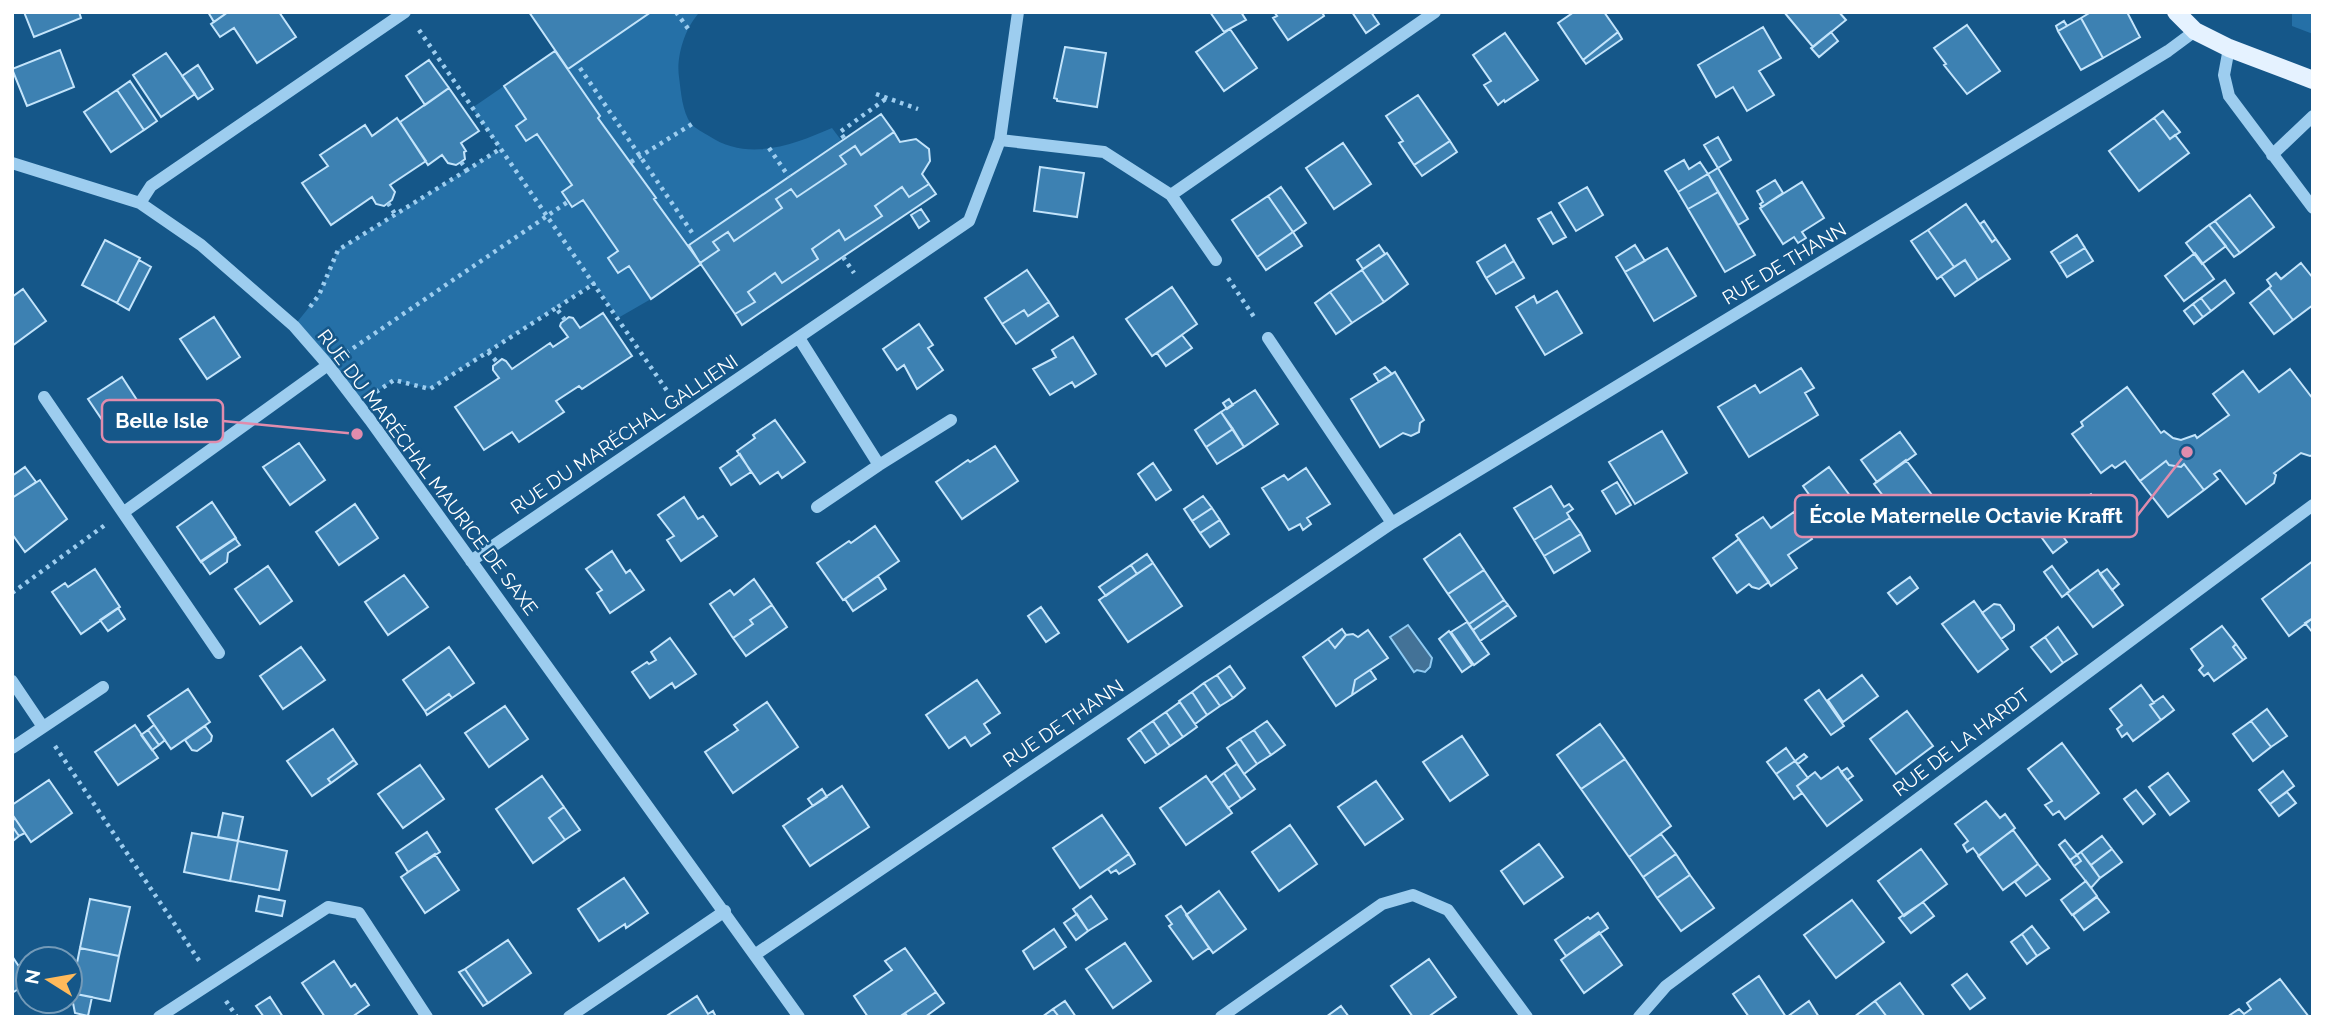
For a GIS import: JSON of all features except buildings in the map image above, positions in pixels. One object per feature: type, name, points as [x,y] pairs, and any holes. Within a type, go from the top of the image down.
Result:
[{"type":"main road","points":[[2176,12],[2195,31],[2229,48],[2313,80]]},
{"type":"street","points":[[139,203],[151,186],[405,12]]},
{"type":"street","name":"RUE DU MARÉCHAL GALLIENI","points":[[471,561],[969,221],[1000,140],[1018,12]]},
{"type":"street","points":[[1171,195],[1435,12]]},
{"type":"street","name":"RUE DE THANN","points":[[756,954],[1392,523],[2168,51],[2195,31]]},
{"type":"street","points":[[2229,48],[2224,75],[2229,96],[2313,208]]},
{"type":"street","points":[[2272,155],[2313,116]]},
{"type":"street","points":[[1000,140],[1104,152],[1171,195],[1216,260]]},
{"type":"street","name":"RUE DU MARÉCHAL MAURICE DE SAXE","points":[[12,163],[139,203],[201,245],[294,326],[358,404],[799,1017]]},
{"type":"street","points":[[799,338],[879,465]]},
{"type":"street","points":[[1268,338],[1392,523]]},
{"type":"street","points":[[124,512],[328,365]]},
{"type":"street","points":[[44,397],[219,653]]},
{"type":"street","points":[[817,507],[951,420]]},
{"type":"street","name":"RUE DE LA HARDT","points":[[1639,1017],[1667,986],[2313,505]]},
{"type":"street","points":[[12,681],[43,727]]},
{"type":"street","points":[[12,748],[103,687]]},
{"type":"street","points":[[1221,1017],[1382,904],[1413,895],[1448,910],[1527,1017]]},
{"type":"street","points":[[159,1017],[328,907],[359,913],[427,1017]]},
{"type":"street","points":[[569,1017],[725,911]]},
{"type":"path","points":[[676,12],[689,30]]},
{"type":"path","points":[[414,23],[684,416]]},
{"type":"path","points":[[580,68],[693,234]]},
{"type":"path","points":[[876,94],[918,108]]},
{"type":"path","points":[[844,138],[840,132],[887,98]]},
{"type":"path","points":[[631,162],[692,124]]},
{"type":"path","points":[[769,148],[789,177]]},
{"type":"path","points":[[294,326],[319,295],[338,250],[500,149]]},
{"type":"path","points":[[461,162],[467,170]]},
{"type":"path","points":[[328,365],[569,201]]},
{"type":"path","points":[[388,203],[395,214]]},
{"type":"path","points":[[1216,260],[1268,338]]},
{"type":"path","points":[[358,404],[394,380],[430,389],[594,283]]},
{"type":"path","points":[[556,308],[565,320]]},
{"type":"path","points":[[488,352],[497,362]]},
{"type":"path","points":[[12,593],[124,512]]},
{"type":"path","points":[[43,727],[237,1017]]},
{"type":"shaded area","points":[[651,12],[700,12],[686,34],[678,69],[686,113],[691,124],[697,129],[724,144],[739,148],[786,145],[832,128],[841,140],[689,245],[598,118],[568,69]]},
{"type":"shaded area","points":[[2313,12],[2313,34],[2292,26],[2292,14]]},
{"type":"shaded area","points":[[504,86],[526,119],[516,126],[526,140],[537,134],[572,185],[572,207],[583,200],[618,251],[608,259],[618,273],[629,266],[651,299],[618,318],[594,283],[430,389],[394,380],[358,404],[294,326],[319,295],[338,250],[500,149],[472,108]]},
{"type":"shaded area","points":[[1408,625],[1432,658],[1430,667],[1425,672],[1414,672],[1390,637]]},
{"type":"place","name":"Belle Isle","points":[[357,434]]},
{"type":"place","name":"École Maternelle Octavie Krafft","points":[[2187,452]]}]
